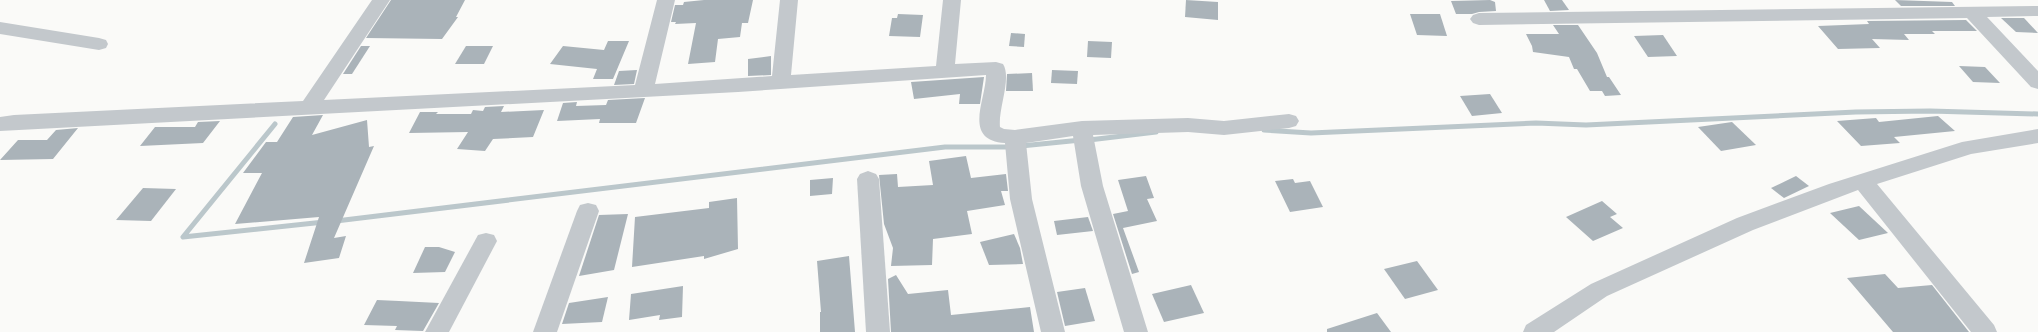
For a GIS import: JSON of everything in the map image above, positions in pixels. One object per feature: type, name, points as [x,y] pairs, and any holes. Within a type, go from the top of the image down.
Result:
[{"type":"street","points":[[309,107],[381,0]]},
{"type":"street","points":[[643,91],[666,0]]},
{"type":"street","points":[[781,82],[789,0]]},
{"type":"street","points":[[945,71],[952,0]]},
{"type":"street","points":[[1634,0],[1646,16]]},
{"type":"street","points":[[1479,19],[2038,11]]},
{"type":"street","points":[[1972,12],[2038,83]]},
{"type":"street","points":[[0,28],[99,44]]},
{"type":"street","points":[[0,124],[14,122],[738,86],[996,68],[996,79],[989,118],[990,128],[994,133],[1016,145],[1083,136],[1188,125],[1224,128],[1289,121]]},
{"type":"street","points":[[1083,136],[1092,186],[1102,223],[1136,332]]},
{"type":"street","points":[[1535,332],[1599,290],[1745,224],[1862,181],[1969,147],[2038,136]]},
{"type":"street","points":[[1016,145],[1021,199],[1053,332]]},
{"type":"street","points":[[868,179],[878,332]]},
{"type":"street","points":[[1862,181],[1985,332]]},
{"type":"street","points":[[545,332],[588,211]]},
{"type":"street","points":[[436,332],[486,241]]},
{"type":"building","points":[[391,0],[465,0],[456,17],[458,17],[442,39],[366,38]]},
{"type":"building","points":[[704,0],[753,0],[748,23],[742,23],[740,37],[718,39],[715,62],[688,64],[696,23],[675,24],[676,22],[671,22],[675,5],[683,5],[684,2]]},
{"type":"building","points":[[1186,0],[1218,2],[1218,20],[1185,17]]},
{"type":"building","points":[[1490,0],[1495,2],[1496,11],[1472,14],[1456,14],[1451,1]]},
{"type":"building","points":[[1544,0],[1562,0],[1569,10],[1550,11]]},
{"type":"building","points":[[1895,0],[1952,2],[1955,6],[1901,6]]},
{"type":"building","points":[[898,14],[923,15],[920,37],[889,36],[892,18],[897,18]]},
{"type":"building","points":[[1410,14],[1440,14],[1447,36],[1417,35]]},
{"type":"building","points":[[2001,18],[2024,18],[2038,33],[2016,32]]},
{"type":"building","points":[[1966,20],[1977,31],[1932,31],[1935,34],[1904,34],[1909,40],[1872,39],[1880,48],[1838,49],[1818,26],[1869,24],[1867,21]]},
{"type":"building","points":[[1553,25],[1578,25],[1597,53],[1607,77],[1609,77],[1621,95],[1605,96],[1602,91],[1590,91],[1577,69],[1574,69],[1569,57],[1533,52],[1532,46],[1526,34],[1559,34]]},
{"type":"building","points":[[1011,33],[1025,34],[1024,47],[1009,46]]},
{"type":"building","points":[[1663,35],[1677,56],[1648,57],[1634,36]]},
{"type":"building","points":[[608,41],[629,41],[613,79],[593,79],[597,69],[550,64],[563,46],[604,50]]},
{"type":"building","points":[[1088,41],[1112,42],[1111,58],[1087,57]]},
{"type":"building","points":[[361,46],[370,46],[352,74],[343,74]]},
{"type":"building","points":[[466,46],[493,46],[484,64],[455,64]]},
{"type":"building","points":[[771,56],[771,75],[748,76],[748,59]]},
{"type":"building","points":[[1959,66],[1985,67],[2000,83],[1973,82]]},
{"type":"building","points":[[637,70],[634,84],[614,85],[619,71]]},
{"type":"building","points":[[1052,70],[1078,71],[1077,84],[1051,83]]},
{"type":"building","points":[[1032,73],[1033,91],[1006,91],[1007,74]]},
{"type":"building","points":[[984,77],[980,104],[959,104],[960,94],[914,99],[911,82]]},
{"type":"building","points":[[1490,94],[1502,113],[1472,116],[1460,96]]},
{"type":"building","points":[[645,98],[636,123],[599,123],[600,119],[557,121],[563,103],[577,102],[576,106],[606,105],[608,100]]},
{"type":"building","points":[[504,106],[501,112],[544,110],[533,137],[493,139],[485,151],[457,149],[468,132],[409,133],[420,112],[438,112],[436,114],[471,114],[473,110],[483,111],[485,107]]},
{"type":"building","points":[[323,115],[312,135],[367,120],[369,147],[374,146],[334,238],[346,236],[339,258],[304,263],[319,217],[235,224],[262,173],[243,173],[266,142],[277,142],[293,117]]},
{"type":"building","points":[[1938,116],[1955,131],[1894,137],[1900,143],[1861,146],[1837,121],[1876,118],[1879,122]]},
{"type":"building","points":[[220,121],[203,143],[140,146],[155,127],[195,127],[198,122]]},
{"type":"building","points":[[1732,122],[1756,145],[1721,151],[1698,127]]},
{"type":"building","points":[[78,128],[53,159],[0,160],[18,140],[47,140],[56,130]]},
{"type":"building","points":[[966,156],[971,178],[1006,174],[1008,191],[1001,191],[1005,205],[967,211],[972,234],[933,239],[932,265],[891,266],[893,248],[884,224],[879,175],[897,174],[898,187],[933,185],[929,161]]},
{"type":"building","points":[[1146,176],[1154,198],[1147,199],[1157,221],[1123,228],[1139,272],[1132,274],[1113,214],[1128,211],[1118,180]]},
{"type":"building","points":[[1796,176],[1809,186],[1784,198],[1771,188]]},
{"type":"building","points":[[833,178],[832,194],[810,196],[810,180]]},
{"type":"building","points":[[1293,179],[1295,183],[1310,181],[1323,207],[1290,212],[1275,181]]},
{"type":"building","points":[[143,188],[176,189],[151,221],[116,220]]},
{"type":"building","points":[[737,198],[738,249],[704,259],[704,256],[632,267],[635,217],[709,208],[709,202]]},
{"type":"building","points":[[1602,201],[1617,214],[1610,217],[1623,228],[1593,241],[1566,217]]},
{"type":"building","points":[[1859,206],[1888,233],[1859,240],[1830,213]]},
{"type":"building","points":[[628,214],[614,270],[579,276],[599,215]]},
{"type":"building","points":[[1088,217],[1093,231],[1057,235],[1054,221]]},
{"type":"building","points":[[1014,234],[1020,248],[1023,264],[989,265],[980,242]]},
{"type":"building","points":[[425,247],[439,247],[455,252],[445,272],[413,273]]},
{"type":"building","points":[[849,256],[855,332],[820,332],[821,312],[817,261]]},
{"type":"building","points":[[1417,261],[1438,290],[1405,299],[1384,269]]},
{"type":"building","points":[[1885,274],[1898,288],[1932,285],[1969,332],[1893,332],[1847,278]]},
{"type":"building","points":[[896,275],[908,294],[948,290],[951,315],[1030,307],[1034,332],[891,332],[888,279]]},
{"type":"building","points":[[1191,285],[1204,313],[1164,322],[1152,294]]},
{"type":"building","points":[[683,286],[682,317],[659,320],[660,315],[629,320],[631,294]]},
{"type":"building","points":[[1085,288],[1095,321],[1065,326],[1057,292]]},
{"type":"building","points":[[608,297],[602,322],[562,324],[569,303]]},
{"type":"building","points":[[377,300],[439,303],[423,331],[395,330],[397,326],[364,325]]},
{"type":"building","points":[[1377,313],[1391,332],[1327,332],[1327,329]]},
{"type":"waterway","points":[[1264,130],[1311,133],[1536,123],[1586,125],[1856,112],[1930,111],[2038,114]]},
{"type":"waterway","points":[[275,124],[183,237],[324,222]]},
{"type":"waterway","points":[[1089,140],[1156,132]]},
{"type":"waterway","points":[[1021,146],[1081,140]]},
{"type":"waterway","points":[[336,221],[945,147],[1011,147]]}]
